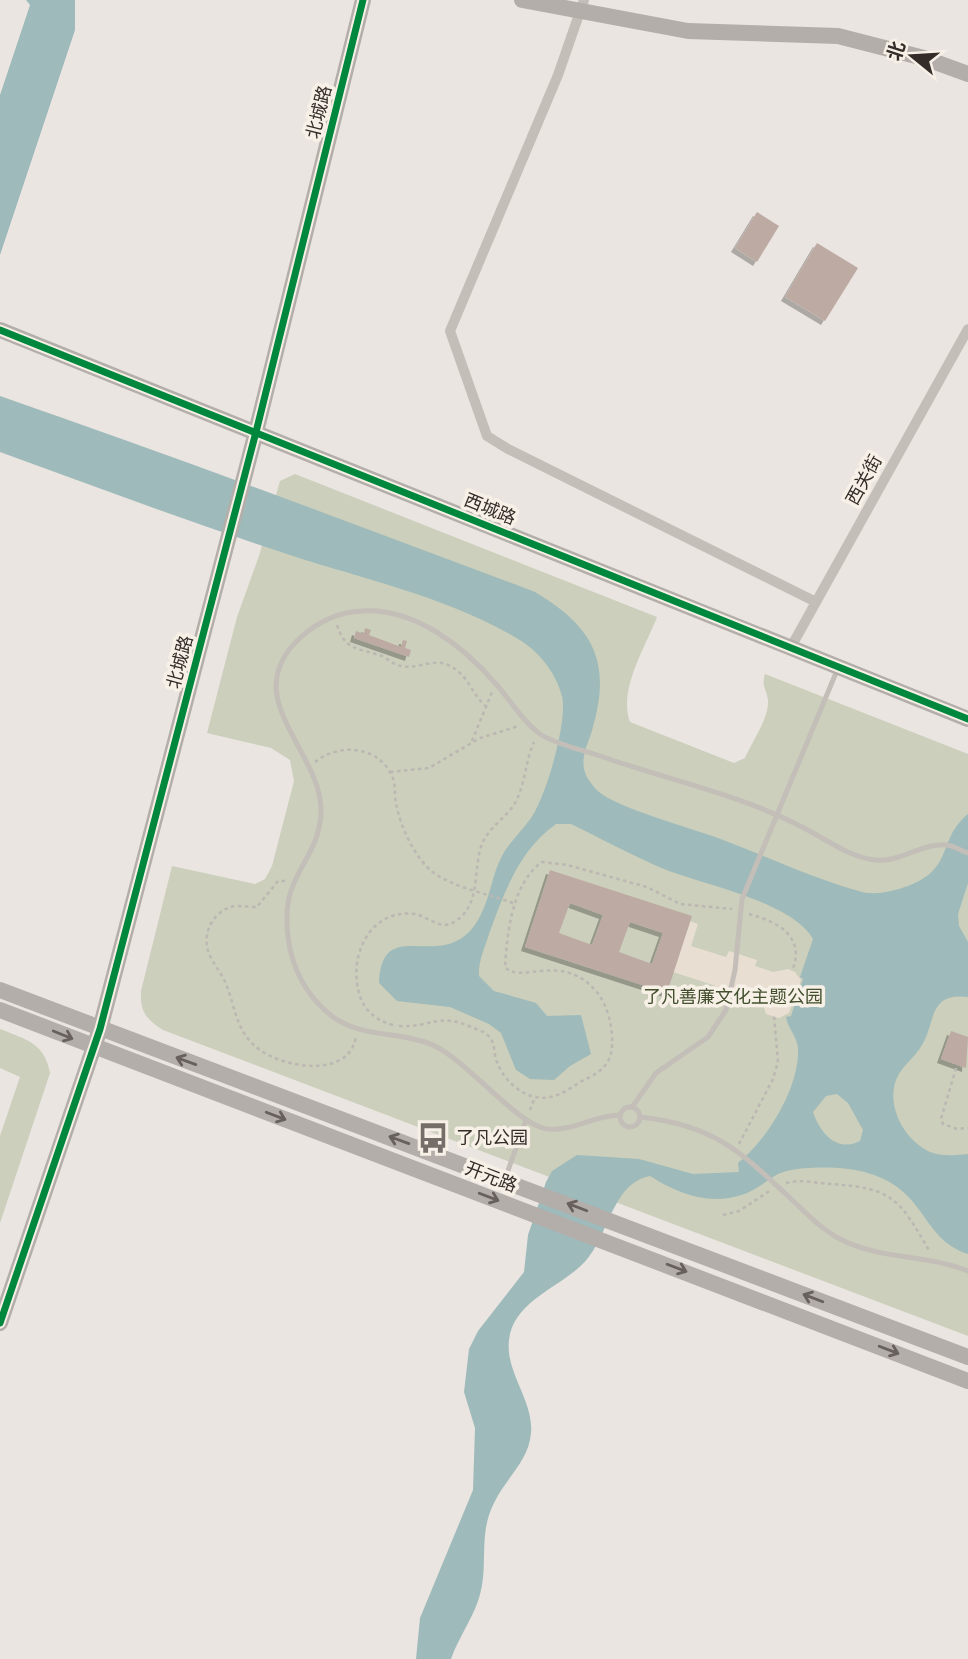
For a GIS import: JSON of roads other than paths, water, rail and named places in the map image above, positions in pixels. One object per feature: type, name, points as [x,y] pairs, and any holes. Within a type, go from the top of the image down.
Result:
[{"type":"street","name":"北城路","points":[[0,1323],[100,1029],[256,432],[363,0]]},
{"type":"street","points":[[522,0],[581,6],[688,31],[838,36],[924,58],[968,74]]},
{"type":"street","points":[[581,6],[558,75],[450,331],[488,436],[508,449],[816,602]]},
{"type":"street","name":"西关街","points":[[791,647],[968,329]]},
{"type":"street","name":"西城路","points":[[0,330],[968,719]]},
{"type":"street","name":"开元路","points":[[0,990],[505,1179],[968,1357]]},
{"type":"street","name":"开元路","points":[[0,1010],[968,1381]]},
{"type":"lane","points":[[620,1115],[547,1129],[526,1120],[478,1076],[434,1046],[357,1029],[331,1015],[315,1000],[295,968],[288,934],[288,904],[295,880],[315,844],[321,814],[309,766],[281,715],[276,685],[279,669],[295,643],[335,615],[382,612],[450,639],[495,682],[539,733],[554,740],[673,782],[735,798],[776,814],[837,848],[876,860],[903,857],[945,845],[968,853]]},
{"type":"lane","points":[[640,1117],[636,1125],[630,1127],[621,1123],[620,1115],[625,1108],[632,1107],[656,1073],[696,1047],[718,1026],[726,1010],[733,981],[742,899],[839,667]]},
{"type":"lane","points":[[632,1107],[640,1117],[701,1131],[744,1154],[821,1227],[851,1244],[881,1253],[935,1261],[968,1271]]},
{"type":"lane","points":[[505,1179],[526,1120]]},
{"type":"water","points":[[26,0],[75,0],[75,30],[0,255],[0,95],[30,5]]},
{"type":"water","points":[[0,396],[535,592],[573,620],[586,635],[599,669],[600,688],[584,757],[585,773],[599,792],[638,811],[718,838],[825,880],[872,893],[899,889],[930,874],[938,865],[951,835],[968,814],[968,883],[958,914],[959,926],[968,942],[968,997],[946,999],[935,1010],[922,1045],[896,1080],[894,1101],[900,1122],[921,1147],[935,1154],[968,1154],[968,1254],[952,1247],[941,1237],[902,1191],[888,1181],[859,1171],[797,1169],[778,1174],[746,1193],[717,1199],[682,1192],[650,1176],[628,1188],[613,1210],[588,1258],[530,1303],[513,1326],[509,1340],[511,1364],[528,1409],[531,1433],[526,1452],[489,1515],[481,1589],[451,1659],[416,1659],[420,1618],[473,1490],[475,1428],[464,1392],[469,1349],[478,1331],[524,1272],[528,1235],[546,1182],[552,1171],[577,1155],[639,1159],[693,1174],[739,1172],[738,1163],[760,1141],[780,1112],[794,1079],[798,1048],[786,1017],[791,1016],[813,939],[802,926],[767,905],[664,869],[571,824],[556,824],[532,846],[514,873],[489,934],[479,976],[494,991],[536,1003],[547,1016],[581,1015],[591,1054],[570,1066],[554,1080],[530,1079],[516,1070],[501,1033],[489,1024],[450,1007],[397,1001],[379,983],[383,961],[392,950],[405,946],[437,946],[454,942],[469,932],[483,910],[502,856],[537,808],[559,740],[563,708],[556,679],[546,663],[518,639],[464,612],[253,543],[0,452]],"holes":[[[837,1094],[848,1103],[863,1130],[860,1141],[852,1144],[837,1143],[825,1134],[813,1112],[826,1096]]]},
{"type":"place","name":"了凡公园","points":[[433,1138]]},
{"type":"park label","name":"了凡善廉文化主题公园","points":[[733,997]]}]
